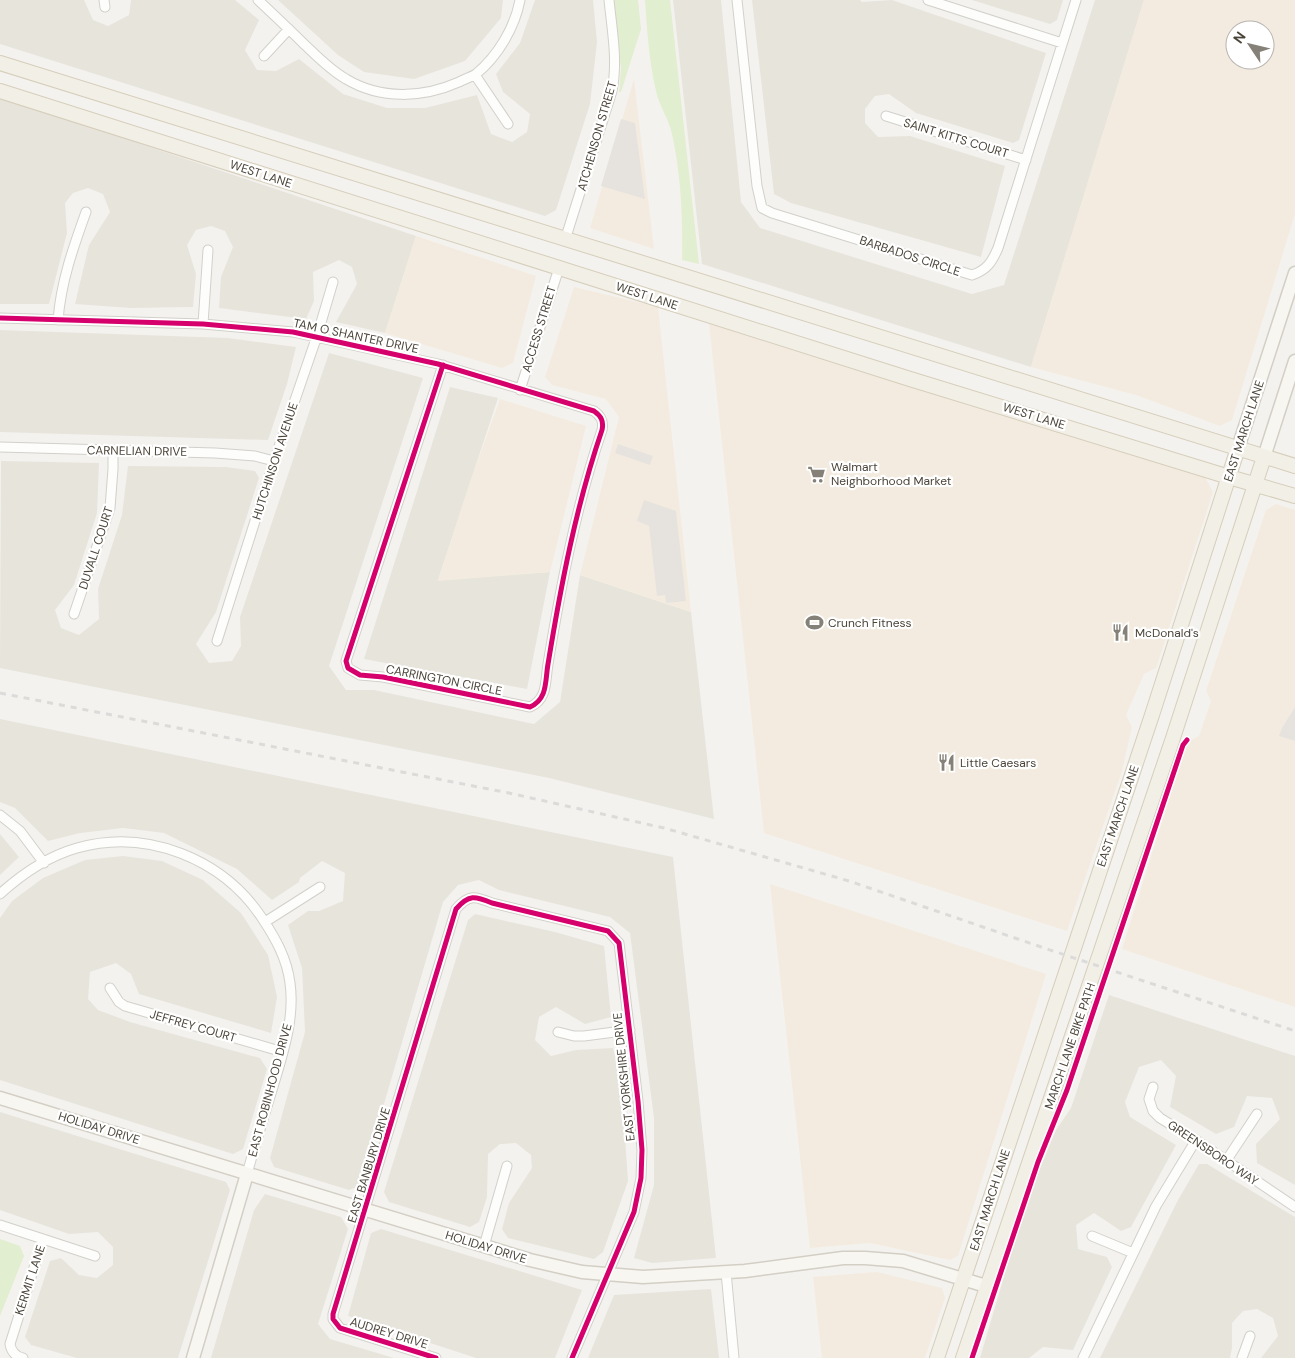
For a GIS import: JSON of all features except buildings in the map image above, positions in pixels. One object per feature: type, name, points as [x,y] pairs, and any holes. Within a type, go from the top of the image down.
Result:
[{"type":"main road","points":[[0,63],[1295,466]]},
{"type":"main road","name":"WEST LANE","points":[[0,91],[559,268],[1295,496]]},
{"type":"main road","name":"EAST MARCH LANE","points":[[937,1358],[1152,714],[1238,448]]},
{"type":"main road","name":"EAST MARCH LANE","points":[[963,1358],[1173,738],[1264,457]]},
{"type":"street","points":[[258,0],[330,68],[356,84],[378,92],[410,94],[425,93],[475,75],[498,50],[508,35],[517,15],[520,0]]},
{"type":"street","name":"ATCHENSON STREET","points":[[565,240],[612,91],[614,46],[609,0]]},
{"type":"street","name":"BARBADOS CIRCLE","points":[[737,0],[762,208],[772,213],[972,275],[982,272],[992,263],[998,248],[1076,0]]},
{"type":"street","points":[[928,0],[1062,42]]},
{"type":"street","points":[[264,56],[289,29]]},
{"type":"street","points":[[475,75],[508,124]]},
{"type":"street","name":"SAINT KITTS COURT","points":[[886,116],[1026,160]]},
{"type":"street","points":[[58,320],[64,276],[86,212]]},
{"type":"street","points":[[203,324],[208,250]]},
{"type":"street","name":"ACCESS STREET","points":[[520,390],[559,268]]},
{"type":"street","name":"EAST MARCH LANE","points":[[1238,448],[1295,273]]},
{"type":"street","name":"HUTCHINSON AVENUE","points":[[217,641],[333,282]]},
{"type":"street","name":"TAM O SHANTER DRIVE","points":[[0,318],[203,324],[258,328],[317,336],[443,365],[594,412],[599,414],[603,424]]},
{"type":"street","name":"EAST MARCH LANE","points":[[1264,457],[1295,361]]},
{"type":"street","name":"CARRINGTON CIRCLE","points":[[443,365],[354,639],[346,658],[348,668],[353,672],[501,700],[525,707],[530,707],[539,702],[545,690],[547,665],[567,556],[581,494],[603,424]]},
{"type":"street","name":"CARNELIAN DRIVE","points":[[0,447],[162,450],[254,456],[274,461]]},
{"type":"street","name":"DUVALL COURT","points":[[74,614],[110,508],[113,450]]},
{"type":"street","points":[[0,815],[20,831],[44,863]]},
{"type":"street","name":"EAST ROBINHOOD DRIVE","points":[[0,894],[22,875],[64,852],[94,844],[126,842],[159,846],[193,858],[233,884],[253,904],[276,940],[284,958],[292,999],[289,1029],[193,1358]]},
{"type":"street","points":[[265,922],[320,887]]},
{"type":"street","name":"EAST YORKSHIRE DRIVE","points":[[466,899],[478,897],[492,903],[597,928],[612,933],[619,943],[642,1150],[641,1178],[634,1212],[572,1358]]},
{"type":"street","name":"EAST BANBURY DRIVE","points":[[336,1324],[333,1319],[334,1314],[456,909],[466,899]]},
{"type":"street","name":"JEFFREY COURT","points":[[110,988],[119,1002],[125,1006],[283,1052]]},
{"type":"street","points":[[558,1032],[574,1036],[584,1036],[630,1030]]},
{"type":"street","name":"GREENSBORO WAY","points":[[1153,1087],[1149,1099],[1152,1111],[1160,1118],[1295,1207]]},
{"type":"street","name":"HOLIDAY DRIVE","points":[[0,1098],[484,1246],[557,1267],[582,1272],[643,1277],[726,1272],[843,1258],[865,1258],[903,1261],[986,1286]]},
{"type":"street","points":[[1226,1160],[1257,1114]]},
{"type":"street","points":[[1083,1358],[1156,1206],[1196,1140]]},
{"type":"street","points":[[484,1246],[507,1166]]},
{"type":"street","name":"KERMIT LANE","points":[[0,1225],[43,1239],[10,1344],[10,1349],[17,1356],[24,1358]]},
{"type":"street","points":[[1092,1236],[1133,1254]]},
{"type":"street","points":[[43,1239],[95,1256]]},
{"type":"street","points":[[726,1272],[734,1358]]},
{"type":"street","name":"AUDREY DRIVE","points":[[336,1324],[340,1328],[436,1358]]},
{"type":"street","points":[[1242,1358],[1250,1336]]},
{"type":"shaded area","points":[[0,0],[84,0],[93,20],[108,26],[129,15],[131,0],[235,0],[259,20],[245,50],[257,70],[276,71],[299,59],[343,94],[387,108],[425,108],[477,95],[491,134],[512,142],[527,132],[530,114],[503,92],[496,74],[520,43],[535,0],[593,0],[597,42],[590,104],[556,210],[545,216],[0,44]]},
{"type":"shaded area","points":[[278,0],[503,0],[501,18],[465,61],[414,79],[364,72],[338,55]]},
{"type":"shaded area","points":[[673,0],[721,0],[741,202],[760,228],[972,294],[1004,285],[1095,0],[1144,0],[1031,367],[702,264]]},
{"type":"shaded area","points":[[752,0],[860,0],[862,2],[892,0],[1046,53],[1019,140],[1013,143],[916,113],[889,94],[875,96],[865,109],[865,123],[878,137],[910,136],[1005,166],[981,257],[791,203],[774,194]]},
{"type":"shaded area","points":[[972,0],[1063,0],[1057,20],[1050,24]]},
{"type":"shaded area","points":[[1144,0],[1295,0],[1295,214],[1232,420],[1220,426],[1136,395],[1031,367]]},
{"type":"shaded area","points":[[634,79],[654,249],[590,228]]},
{"type":"shaded area","points":[[0,99],[51,114],[416,236],[385,333],[336,322],[357,284],[352,267],[339,260],[313,272],[314,301],[306,319],[219,308],[221,277],[233,247],[225,231],[211,226],[196,230],[187,245],[196,274],[193,307],[131,308],[75,304],[89,245],[110,212],[103,194],[88,188],[73,193],[65,203],[67,233],[49,304],[0,304]]},
{"type":"shaded area","points":[[621,119],[635,123],[645,199],[601,186]]},
{"type":"shaded area","points":[[416,236],[536,276],[513,363],[502,368],[385,333]]},
{"type":"shaded area","points":[[574,287],[658,307],[691,612],[580,575],[619,417],[606,399],[552,385],[545,377]]},
{"type":"shaded area","points":[[709,323],[1205,477],[1213,492],[1156,668],[1144,674],[1126,715],[1132,727],[1122,771],[1067,931],[764,833]]},
{"type":"shaded area","points":[[0,330],[228,338],[296,347],[287,384],[268,440],[0,432]]},
{"type":"shaded area","points":[[329,353],[423,378],[329,666],[346,690],[374,690],[534,724],[560,702],[580,575],[691,612],[714,819],[549,778],[0,668],[1,461],[99,463],[97,513],[74,585],[55,610],[61,628],[79,635],[99,619],[98,589],[122,515],[128,466],[226,467],[255,471],[259,478],[216,612],[196,644],[209,663],[232,661],[241,646],[240,617]]},
{"type":"shaded area","points":[[450,387],[498,398],[438,580],[550,572],[527,689],[364,659]]},
{"type":"shaded area","points":[[500,399],[586,426],[550,572],[438,581],[469,485]]},
{"type":"shaded area","points":[[618,444],[653,456],[650,465],[615,453]]},
{"type":"shaded area","points":[[644,500],[676,511],[686,601],[666,603],[665,595],[657,596],[649,526],[637,521]]},
{"type":"shaded area","points":[[1276,504],[1295,510],[1295,1007],[1122,949],[1187,742],[1199,736],[1211,701],[1206,691],[1266,510]]},
{"type":"shaded area","points":[[1295,707],[1295,741],[1279,736]]},
{"type":"shaded area","points":[[0,719],[673,857],[716,1258],[652,1263],[634,1258],[654,1185],[654,1118],[630,933],[610,917],[499,890],[479,880],[458,885],[443,902],[360,1186],[349,1190],[274,1167],[270,1158],[305,1032],[302,968],[288,925],[308,911],[319,911],[343,901],[345,873],[322,861],[300,878],[299,882],[272,900],[237,869],[164,833],[123,828],[80,833],[48,841],[15,808],[0,802]]},
{"type":"shaded area","points":[[0,834],[19,857],[0,875]]},
{"type":"shaded area","points":[[123,856],[162,861],[203,880],[241,913],[268,955],[277,997],[271,1033],[139,994],[131,974],[116,963],[90,972],[88,999],[98,1010],[130,1022],[260,1058],[267,1069],[243,1149],[233,1154],[0,1080],[0,918],[12,901],[43,878],[85,860]]},
{"type":"shaded area","points":[[770,884],[1046,974],[958,1256],[950,1260],[870,1243],[810,1248]]},
{"type":"shaded area","points":[[475,914],[555,932],[604,946],[611,1017],[585,1024],[556,1007],[539,1017],[535,1040],[551,1056],[576,1050],[613,1048],[621,1080],[628,1181],[603,1252],[594,1259],[508,1238],[502,1229],[509,1203],[532,1168],[531,1155],[516,1143],[500,1144],[488,1154],[487,1197],[479,1222],[470,1227],[389,1202],[384,1192],[468,920]]},
{"type":"shaded area","points":[[1109,995],[1295,1056],[1295,1185],[1257,1163],[1256,1144],[1280,1119],[1272,1098],[1247,1096],[1234,1127],[1216,1134],[1170,1107],[1176,1076],[1161,1060],[1139,1067],[1125,1102],[1130,1117],[1176,1145],[1131,1227],[1121,1231],[1094,1213],[1076,1225],[1078,1249],[1107,1257],[1112,1267],[1073,1350],[1043,1347],[1029,1358],[980,1358],[1027,1199],[1056,1130],[1071,1108]]},
{"type":"shaded area","points":[[0,1112],[226,1182],[230,1190],[178,1358],[77,1358],[31,1345],[25,1337],[50,1261],[61,1258],[79,1275],[97,1278],[113,1265],[113,1247],[98,1232],[69,1234],[0,1210]]},
{"type":"shaded area","points":[[1199,1164],[1207,1164],[1295,1217],[1295,1358],[1261,1358],[1278,1336],[1273,1318],[1257,1309],[1243,1311],[1232,1323],[1230,1358],[1100,1358],[1178,1200]]},
{"type":"shaded area","points":[[265,1194],[341,1217],[348,1229],[318,1324],[330,1339],[394,1358],[211,1358],[254,1210]]},
{"type":"shaded area","points":[[381,1229],[582,1290],[555,1358],[476,1358],[348,1316],[371,1233]]},
{"type":"shaded area","points":[[877,1272],[942,1288],[945,1298],[925,1358],[822,1358],[813,1277]]},
{"type":"shaded area","points":[[711,1289],[719,1358],[588,1358],[614,1295]]},
{"type":"green space","points":[[614,0],[638,0],[641,29],[621,92],[619,92],[621,69]]},
{"type":"green space","points":[[645,0],[670,0],[699,264],[682,260],[682,212],[678,165],[671,128],[657,97],[649,46]]},
{"type":"green space","points":[[0,1239],[20,1246],[24,1256],[0,1316]]},
{"type":"railway","points":[[0,693],[509,793],[664,828],[849,881],[1295,1031]]},
{"type":"cycle path","points":[[0,318],[203,324],[293,332],[438,364],[594,411],[601,419],[603,424],[602,430],[584,488],[570,546],[553,634],[545,689],[536,704],[530,707],[383,677],[360,675],[348,668],[346,661],[443,365]]},
{"type":"cycle path","name":"MARCH LANE BIKE PATH","points":[[972,1358],[1038,1162],[1067,1090],[1183,745],[1187,740]]},
{"type":"cycle path","points":[[436,1358],[340,1328],[333,1319],[333,1314],[456,909],[472,898],[608,931],[619,943],[638,1101],[642,1150],[641,1178],[634,1212],[572,1358]]},
{"type":"place","name":"Walmart Neighborhood Market","points":[[817,474]]},
{"type":"place","name":"Crunch Fitness","points":[[814,623]]},
{"type":"place","name":"McDonald's","points":[[1121,633]]},
{"type":"place","name":"Little Caesars","points":[[946,763]]}]
